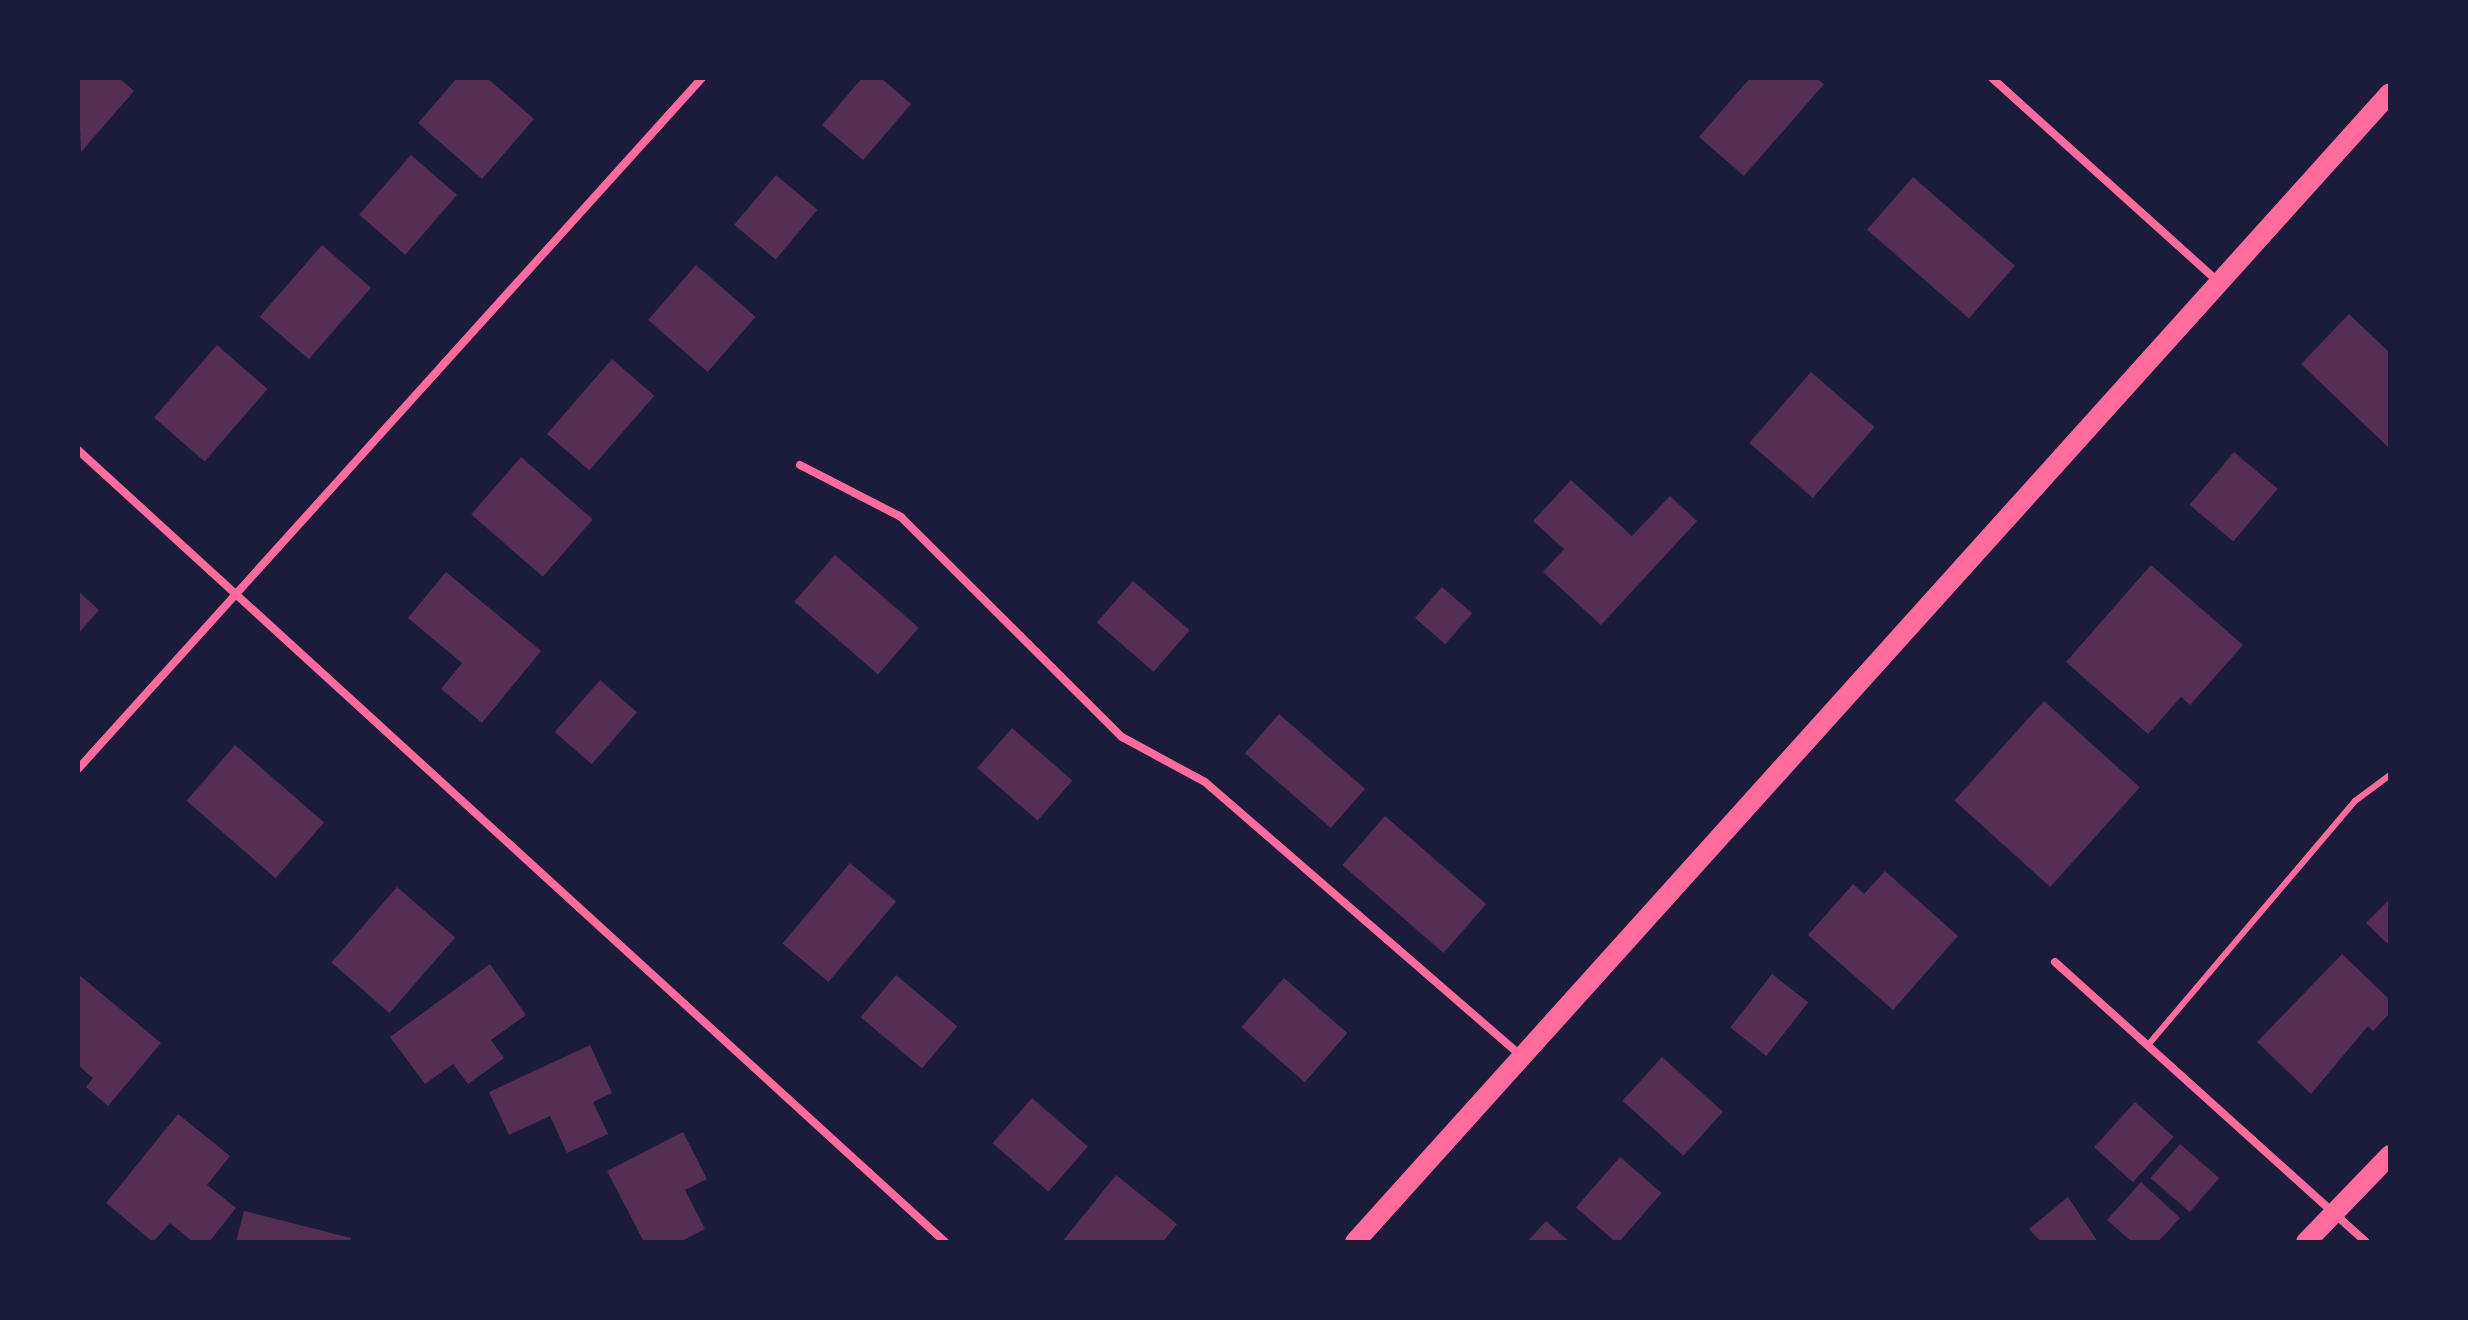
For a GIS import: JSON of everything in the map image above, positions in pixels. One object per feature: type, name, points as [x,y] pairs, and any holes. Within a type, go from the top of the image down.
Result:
[{"type":"main road","points":[[1355,1242],[1524,1058],[2390,93]]},
{"type":"main road","points":[[2306,1242],[2390,1155]]},
{"type":"street","points":[[78,769],[233,591],[702,78]]},
{"type":"street","points":[[1992,78],[2221,283]]},
{"type":"street","points":[[78,450],[945,1242]]},
{"type":"street","points":[[800,465],[901,517],[1122,737],[1205,782],[1524,1058]]},
{"type":"street","points":[[2055,962],[2366,1242]]},
{"type":"lane","points":[[2148,1045],[2355,801],[2390,775]]},
{"type":"building","points":[[78,78],[119,78],[134,91],[81,152]]},
{"type":"building","points":[[457,78],[487,78],[534,119],[482,179],[418,123]]},
{"type":"building","points":[[862,78],[881,78],[911,104],[863,160],[822,125]]},
{"type":"building","points":[[1750,78],[1816,78],[1824,84],[1744,176],[1699,137]]},
{"type":"building","points":[[411,155],[457,195],[405,255],[359,215]]},
{"type":"building","points":[[776,175],[817,210],[776,260],[734,225]]},
{"type":"building","points":[[1913,177],[2015,266],[1969,318],[1867,230]]},
{"type":"building","points":[[322,245],[371,288],[309,359],[260,317]]},
{"type":"building","points":[[696,265],[756,317],[708,372],[648,320]]},
{"type":"building","points":[[2349,314],[2390,353],[2390,449],[2301,364]]},
{"type":"building","points":[[217,345],[268,389],[205,461],[154,417]]},
{"type":"building","points":[[612,359],[654,396],[589,470],[547,434]]},
{"type":"building","points":[[1811,372],[1874,427],[1813,498],[1749,443]]},
{"type":"building","points":[[2234,452],[2278,489],[2233,541],[2190,505]]},
{"type":"building","points":[[521,457],[593,519],[543,577],[471,514]]},
{"type":"building","points":[[1571,480],[1632,536],[1670,496],[1697,521],[1601,625],[1543,572],[1564,549],[1533,521]]},
{"type":"building","points":[[835,555],[919,628],[878,675],[794,602]]},
{"type":"building","points":[[2151,565],[2243,645],[2190,705],[2181,697],[2148,734],[2066,662]]},
{"type":"building","points":[[446,572],[541,651],[482,723],[441,689],[462,663],[408,618]]},
{"type":"building","points":[[1133,581],[1190,630],[1154,672],[1097,623]]},
{"type":"building","points":[[1442,587],[1472,613],[1445,644],[1415,618]]},
{"type":"building","points":[[78,591],[99,610],[78,634]]},
{"type":"building","points":[[600,680],[637,712],[592,764],[555,732]]},
{"type":"building","points":[[2044,701],[2140,787],[2050,887],[1954,801]]},
{"type":"building","points":[[1279,714],[1365,789],[1331,828],[1245,753]]},
{"type":"building","points":[[1012,728],[1072,780],[1038,820],[977,768]]},
{"type":"building","points":[[235,745],[324,822],[276,878],[186,801]]},
{"type":"building","points":[[1385,816],[1486,904],[1443,953],[1342,865]]},
{"type":"building","points":[[850,863],[896,902],[828,982],[783,943]]},
{"type":"building","points":[[1885,871],[1958,936],[1893,1010],[1808,935],[1853,884],[1864,894]]},
{"type":"building","points":[[397,887],[455,938],[390,1013],[331,962]]},
{"type":"building","points":[[2390,899],[2390,946],[2366,923]]},
{"type":"building","points":[[2342,954],[2390,1000],[2390,1013],[2373,1031],[2368,1026],[2311,1094],[2257,1042]]},
{"type":"building","points":[[490,964],[526,1015],[491,1040],[504,1058],[468,1084],[453,1064],[425,1084],[390,1037]]},
{"type":"building","points":[[78,974],[161,1043],[108,1106],[86,1087],[93,1078],[78,1065]]},
{"type":"building","points":[[1772,974],[1808,1002],[1766,1056],[1730,1028]]},
{"type":"building","points":[[896,975],[957,1026],[922,1069],[861,1017]]},
{"type":"building","points":[[1284,978],[1347,1033],[1305,1082],[1241,1027]]},
{"type":"building","points":[[590,1045],[612,1093],[593,1102],[608,1134],[567,1153],[550,1116],[509,1135],[489,1092]]},
{"type":"building","points":[[1662,1057],[1723,1112],[1683,1156],[1623,1101]]},
{"type":"building","points":[[1032,1098],[1088,1147],[1048,1192],[993,1143]]},
{"type":"building","points":[[2135,1102],[2174,1137],[2133,1182],[2094,1147]]},
{"type":"building","points":[[178,1114],[230,1156],[207,1185],[236,1208],[209,1242],[193,1242],[170,1223],[153,1242],[106,1203]]},
{"type":"building","points":[[683,1132],[707,1179],[685,1190],[705,1229],[680,1242],[644,1242],[607,1171]]},
{"type":"building","points":[[2180,1144],[2219,1178],[2190,1212],[2150,1178]]},
{"type":"building","points":[[1620,1157],[1662,1193],[1619,1242],[1576,1208]]},
{"type":"building","points":[[1116,1175],[1177,1224],[1163,1242],[1062,1242]]},
{"type":"building","points":[[2141,1182],[2180,1218],[2158,1242],[2132,1242],[2107,1220]]},
{"type":"building","points":[[2068,1197],[2098,1242],[2041,1242],[2029,1229]]},
{"type":"building","points":[[244,1211],[351,1238],[350,1242],[236,1242]]},
{"type":"building","points":[[1546,1221],[1570,1242],[1527,1242]]}]
